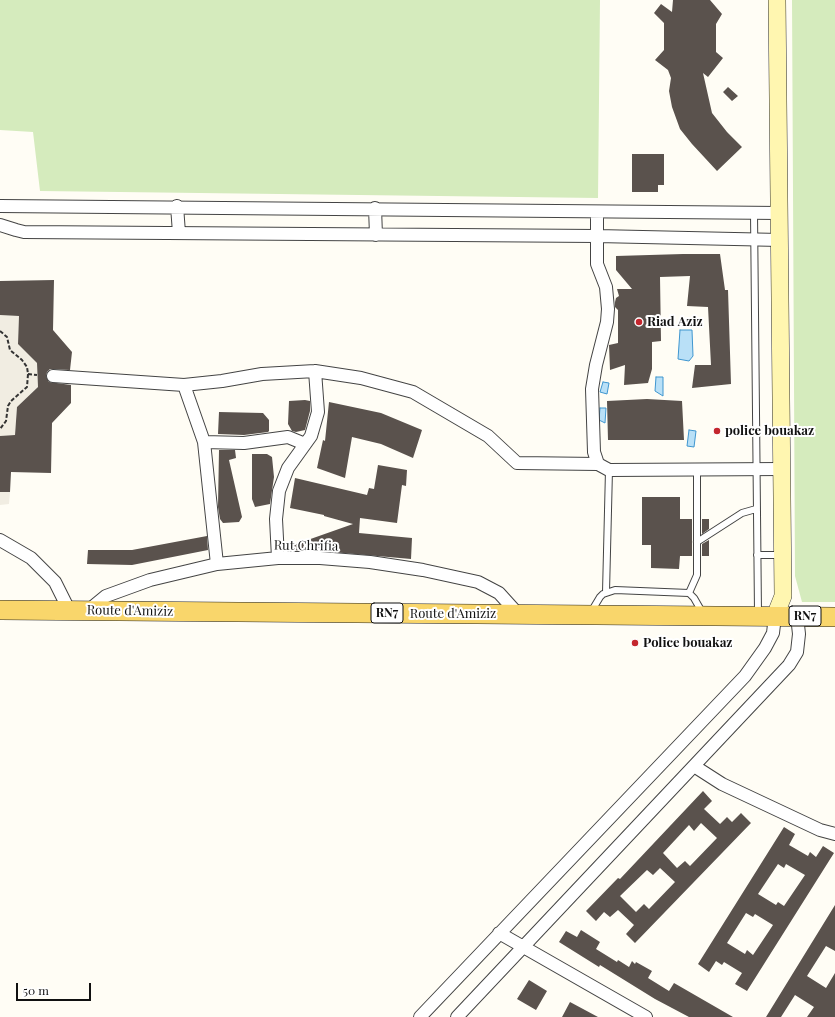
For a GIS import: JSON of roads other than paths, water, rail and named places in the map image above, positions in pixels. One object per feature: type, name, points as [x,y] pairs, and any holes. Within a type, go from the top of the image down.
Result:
[{"type":"main road","name":"Route d'Amiziz","points":[[0,610],[835,617]]},
{"type":"street","points":[[457,1017],[790,665],[797,652],[799,634],[797,616],[783,596],[777,0]]},
{"type":"street","points":[[0,206],[177,206],[780,213]]},
{"type":"street","points":[[177,206],[179,233]]},
{"type":"street","points":[[375,208],[376,235]]},
{"type":"street","points":[[597,212],[597,264],[606,287],[608,309],[607,322],[592,389],[594,452],[603,467]]},
{"type":"street","points":[[0,225],[24,232],[597,236],[780,240]]},
{"type":"street","points":[[53,376],[184,385],[222,381],[262,374],[315,372],[361,378],[413,392],[488,436],[517,463],[603,467],[782,469]]},
{"type":"street","points":[[278,558],[276,519],[279,491],[288,468],[311,436],[318,412],[315,372]]},
{"type":"street","points":[[184,385],[204,442],[217,564]]},
{"type":"street","points":[[204,442],[244,443],[288,437],[305,444]]},
{"type":"street","points":[[0,540],[31,558],[55,582],[69,610]]},
{"type":"street","name":"Rut Chrifia","points":[[89,610],[106,596],[150,580],[217,564],[278,558],[320,558],[370,562],[423,570],[478,582],[499,593],[518,614]]},
{"type":"street","points":[[420,1017],[745,676],[766,648],[773,634],[766,616],[783,596]]},
{"type":"street","points":[[694,766],[722,784],[820,830],[835,834]]},
{"type":"street","points":[[500,933],[646,1017]]},
{"type":"lane","points":[[754,213],[753,239],[757,555],[766,616]]},
{"type":"lane","points":[[603,467],[606,592]]},
{"type":"lane","points":[[689,593],[697,574],[697,469]]},
{"type":"lane","points":[[697,542],[742,513],[756,509]]},
{"type":"lane","points":[[757,555],[783,555]]},
{"type":"lane","points":[[590,615],[600,597],[606,592],[615,590],[689,593],[694,598],[703,616]]},
{"type":"water","points":[[680,330],[692,330],[693,356],[689,361],[678,359]]},
{"type":"water","points":[[656,377],[663,377],[663,396],[655,391]]},
{"type":"water","points":[[603,382],[609,383],[607,394],[600,392]]},
{"type":"water","points":[[600,408],[606,408],[605,423],[599,420]]},
{"type":"water","points":[[689,430],[696,431],[694,447],[687,446]]},
{"type":"place","name":"Riad Aziz","points":[[639,322]]},
{"type":"place","name":"police bouakaz","points":[[717,431]]},
{"type":"place","name":"Police bouakaz","points":[[635,643]]}]
